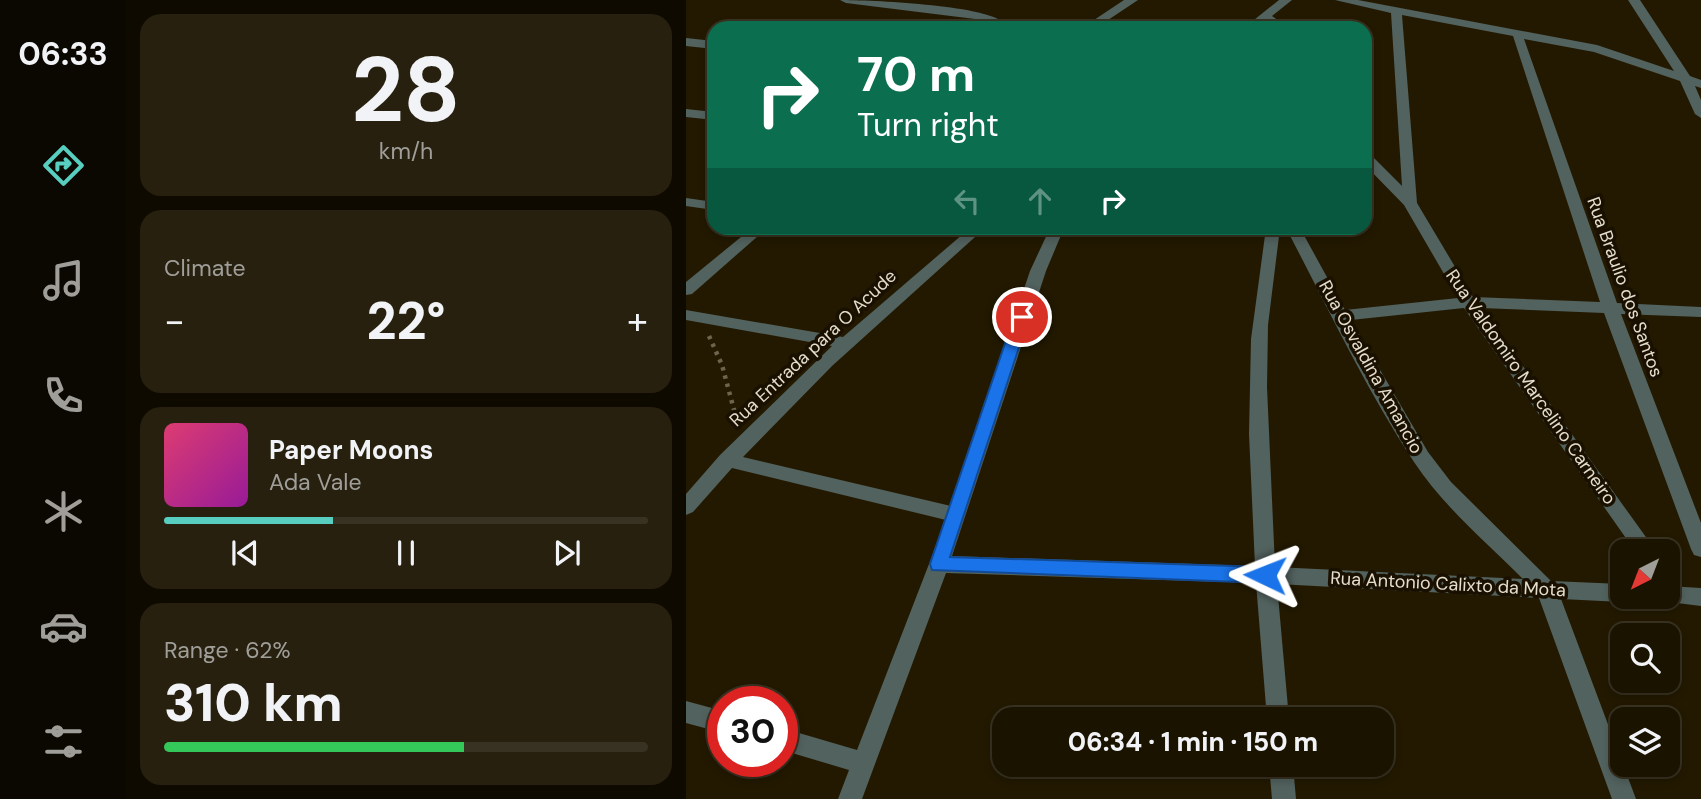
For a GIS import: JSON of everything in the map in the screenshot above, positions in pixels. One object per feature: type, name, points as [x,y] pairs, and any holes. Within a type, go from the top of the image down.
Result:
[{"type":"street","points":[[846,0],[985,17],[994,21]]},
{"type":"street","points":[[1099,21],[1132,0]]},
{"type":"street","points":[[1260,21],[1286,0]]},
{"type":"street","points":[[1341,0],[1518,37],[1597,50],[1650,65],[1701,84]]},
{"type":"street","points":[[1634,0],[1686,80],[1701,114]]},
{"type":"street","points":[[1396,10],[1410,203]]},
{"type":"street","points":[[1265,17],[1272,21]]},
{"type":"street","name":"Rua Braulio dos Santos","points":[[1518,37],[1611,310],[1701,549]]},
{"type":"street","points":[[686,42],[707,44]]},
{"type":"street","points":[[686,113],[707,115]]},
{"type":"street","name":"Rua Valdomiro Marcelino Carneiro","points":[[1372,164],[1410,203],[1468,302],[1637,539]]},
{"type":"street","points":[[686,202],[707,205]]},
{"type":"street","points":[[686,290],[752,235]]},
{"type":"street","name":"Rua Entrada para O Acude","points":[[686,507],[743,442],[845,343],[970,235]]},
{"type":"street","points":[[850,799],[958,515],[1038,271],[1054,235]]},
{"type":"street","points":[[1272,235],[1259,335],[1258,405],[1265,575],[1277,707]]},
{"type":"street","name":"Rua Osvaldina Amancio","points":[[1297,235],[1420,457],[1444,488],[1547,590]]},
{"type":"street","points":[[1341,316],[1468,302],[1701,312]]},
{"type":"street","points":[[693,316],[845,343]]},
{"type":"street","points":[[727,460],[958,515]]},
{"type":"street","name":"Rua Antonio Calixto da Mota","points":[[939,564],[1265,575],[1610,593]]},
{"type":"street","points":[[1547,590],[1624,799]]},
{"type":"street","points":[[1680,593],[1701,597]]},
{"type":"street","points":[[686,712],[707,718]]},
{"type":"street","points":[[798,744],[863,763]]},
{"type":"street","points":[[1283,777],[1284,799]]},
{"type":"path","points":[[693,316],[722,365],[743,442]]},
{"type":"route","points":[[1022,317],[958,515],[939,564],[1265,575]]}]
